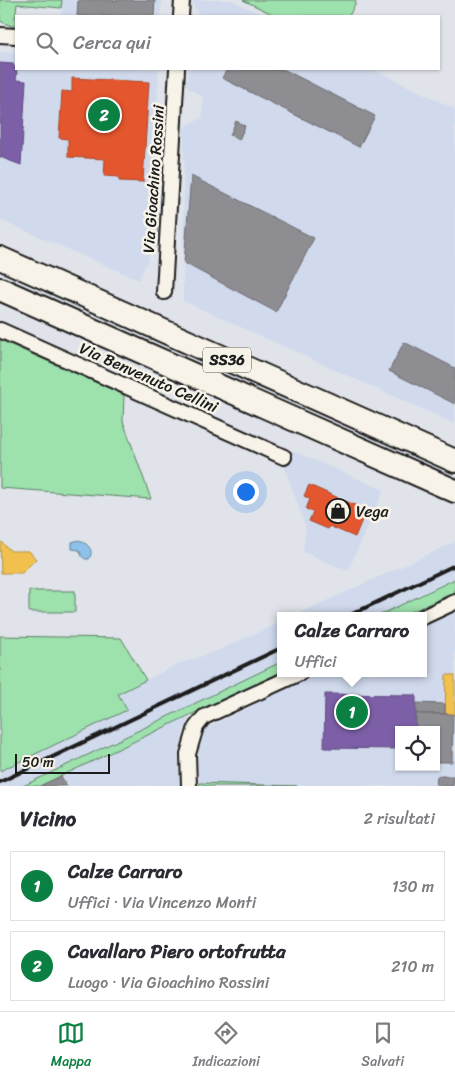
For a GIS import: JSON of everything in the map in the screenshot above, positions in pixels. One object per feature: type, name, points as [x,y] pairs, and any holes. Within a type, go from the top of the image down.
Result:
[{"type":"highway","name":"SS36","points":[[0,258],[455,461]]},
{"type":"highway","name":"SS36","points":[[0,289],[455,491]]},
{"type":"street","points":[[180,15],[182,0]]},
{"type":"street","points":[[0,35],[15,36]]},
{"type":"street","name":"Via Gioachino Rossini","points":[[164,292],[177,70]]},
{"type":"street","name":"Via Benvenuto Cellini","points":[[0,330],[284,457]]},
{"type":"street","points":[[427,615],[455,602]]},
{"type":"street","points":[[189,786],[188,754],[196,727],[204,717],[291,677]]},
{"type":"shaded area","points":[[62,0],[162,0],[161,15],[61,15]]},
{"type":"shaded area","points":[[194,0],[231,0],[263,15],[199,15],[192,4]]},
{"type":"shaded area","points":[[0,52],[15,53],[15,70],[159,70],[149,257],[139,280],[0,220]]},
{"type":"shaded area","points":[[188,70],[375,70],[455,109],[455,424],[183,301],[184,127],[202,118],[203,97],[187,87]]},
{"type":"shaded area","points":[[291,450],[384,490],[348,571],[303,552],[306,528],[284,466]]},
{"type":"shaded area","points":[[455,542],[455,579],[386,612],[302,612]]},
{"type":"shaded area","points":[[455,608],[455,786],[297,786],[199,783],[198,753],[206,728],[311,677],[427,677],[427,622]]},
{"type":"shaded area","points":[[277,624],[277,664],[23,786],[0,786],[0,771],[127,710],[118,694],[176,665],[219,650]]},
{"type":"shaded area","points":[[189,715],[178,752],[179,786],[40,786]]},
{"type":"green space","points":[[0,0],[62,0],[61,8],[17,4],[14,27],[0,21]]},
{"type":"green space","points":[[243,0],[355,0],[356,2],[350,15],[274,15]]},
{"type":"green space","points":[[0,340],[124,395],[123,421],[151,499],[0,488]]},
{"type":"green space","points":[[455,579],[455,592],[411,612],[386,612]]},
{"type":"green space","points":[[29,591],[75,591],[75,612],[29,612]]},
{"type":"green space","points":[[0,636],[121,638],[146,680],[118,694],[127,710],[0,771]]},
{"type":"green space","points":[[277,664],[277,674],[40,786],[23,786]]},
{"type":"green space","points":[[200,783],[297,786],[200,786]]},
{"type":"water","points":[[79,540],[91,550],[89,559],[83,558],[79,550],[72,549],[72,542]]},
{"type":"building: Abitazioni","points":[[0,541],[11,551],[29,551],[36,559],[22,573],[1,573]]},
{"type":"building: Abitazioni","points":[[446,675],[455,675],[455,715],[445,714]]},
{"type":"building: Negozi","points":[[72,78],[149,82],[143,182],[119,181],[119,177],[104,176],[105,159],[68,157],[68,139],[59,138],[62,91],[72,92]]},
{"type":"building: Negozi","name":"Vega","points":[[309,485],[366,510],[355,537],[329,526],[328,529],[309,521],[313,512],[306,509],[310,499],[304,496]]},
{"type":"building: Uffici","points":[[0,63],[13,64],[17,72],[16,80],[26,81],[21,165],[0,157]]},
{"type":"building: Uffici","points":[[325,694],[416,695],[416,726],[395,726],[395,749],[324,748]]},
{"type":"building: Industria","points":[[78,0],[155,0],[154,15],[77,15]]},
{"type":"building: Industria","points":[[226,70],[285,70],[375,116],[359,147],[222,78]]},
{"type":"building: Industria","points":[[236,121],[245,126],[239,140],[230,135]]},
{"type":"building: Industria","points":[[191,176],[314,238],[276,312],[184,263]]},
{"type":"building: Industria","points":[[404,342],[455,368],[455,404],[389,371]]},
{"type":"building: Industria","points":[[416,703],[445,704],[445,714],[416,714]]},
{"type":"building: Industria","points":[[416,714],[453,714],[452,762],[440,762],[440,726],[416,726]]},
{"type":"building: Industria","points":[[61,776],[67,786],[40,786]]},
{"type":"building: Industria","points":[[437,776],[454,776],[453,786],[436,786]]},
{"type":"railway","points":[[356,612],[455,565]]},
{"type":"railway","points":[[0,782],[277,650]]},
{"type":"place","name":"Cavallaro Piero ortofrutta","points":[[104,115]]},
{"type":"place","name":"Vega","points":[[338,511]]},
{"type":"place","name":"Calze Carraro","points":[[352,712]]}]
